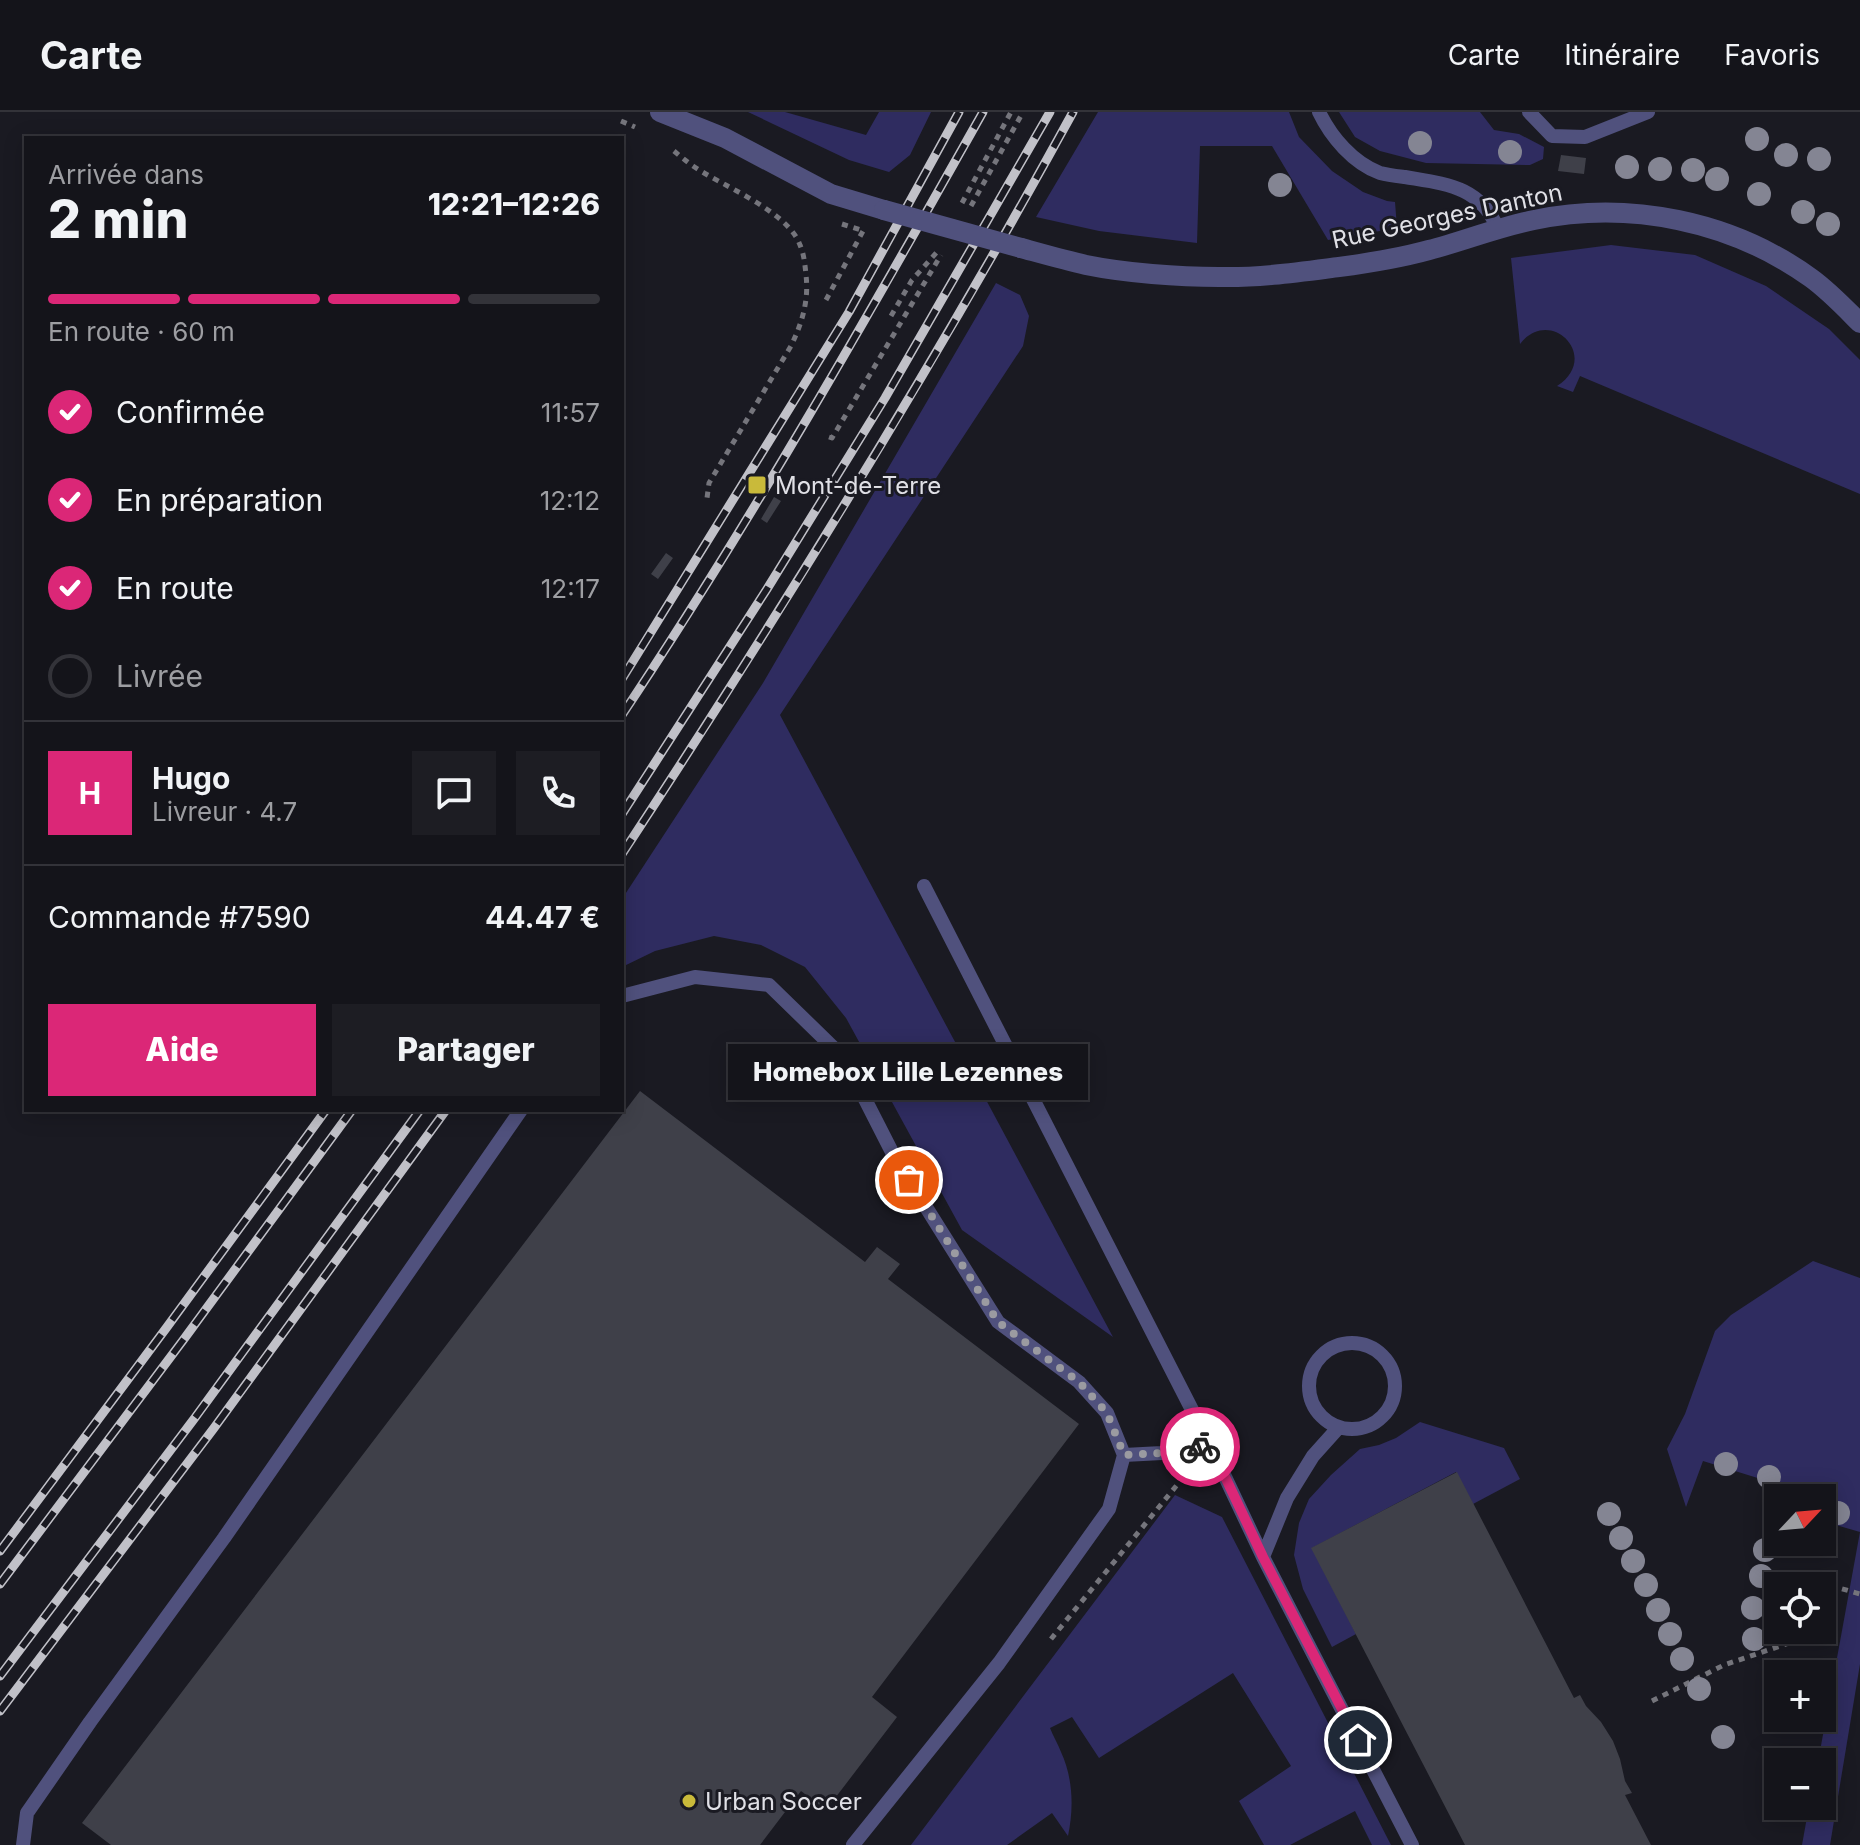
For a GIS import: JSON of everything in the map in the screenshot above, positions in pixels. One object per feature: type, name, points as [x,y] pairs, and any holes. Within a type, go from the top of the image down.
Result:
[{"type":"street","name":"Rue Georges Danton","points":[[660,112],[725,138],[831,194],[959,233],[1088,265],[1218,277],[1261,276],[1385,260],[1535,219],[1599,213],[1644,215],[1707,227],[1735,236],[1789,264],[1831,293],[1860,323]]},
{"type":"lane","points":[[1319,112],[1340,144],[1366,166],[1381,173],[1448,185],[1468,192],[1483,204],[1498,229]]},
{"type":"lane","points":[[1529,112],[1552,136],[1585,137],[1648,112]]},
{"type":"lane","points":[[924,886],[1412,1845]]},
{"type":"lane","points":[[624,995],[695,977],[769,985],[844,1058],[894,1156],[998,1322],[1079,1382],[1107,1413],[1124,1455],[1109,1509],[999,1663],[853,1845]]},
{"type":"lane","points":[[23,1845],[27,1813],[224,1538],[520,1112]]},
{"type":"lane","points":[[1352,1342],[1367,1345],[1388,1361],[1394,1373],[1394,1399],[1385,1414],[1372,1424],[1356,1429],[1339,1427],[1315,1408],[1310,1394],[1314,1365],[1324,1353],[1337,1345],[1352,1342]]},
{"type":"lane","points":[[1263,1557],[1287,1498],[1313,1456],[1339,1427]]},
{"type":"lane","points":[[1124,1455],[1162,1453],[1210,1445]]},
{"type":"path","points":[[960,206],[1011,112]]},
{"type":"path","points":[[967,212],[1023,112]]},
{"type":"path","points":[[664,142],[692,165],[773,213],[789,227],[800,243],[807,283],[801,325],[709,483],[707,498]]},
{"type":"path","points":[[826,300],[863,231]]},
{"type":"path","points":[[829,437],[832,438],[942,250],[912,280],[891,316]]},
{"type":"path","points":[[1836,1587],[1860,1594]]},
{"type":"path","points":[[1652,1701],[1724,1665],[1786,1644]]},
{"type":"shaded area","points":[[748,112],[785,112],[866,135],[879,112],[931,112],[910,155],[889,172],[849,160]]},
{"type":"shaded area","points":[[1098,112],[1289,112],[1299,137],[1332,171],[1363,192],[1395,202],[1397,228],[1328,240],[1272,146],[1200,146],[1197,243],[1099,231],[1036,217]]},
{"type":"shaded area","points":[[1339,112],[1480,112],[1494,130],[1519,134],[1544,147],[1543,159],[1530,165],[1426,163],[1380,151],[1355,137]]},
{"type":"shaded area","points":[[1611,245],[1695,255],[1766,286],[1829,329],[1860,360],[1860,494],[1580,376],[1573,392],[1557,386],[1570,374],[1574,362],[1573,350],[1567,340],[1545,330],[1532,333],[1520,344],[1511,258]]},
{"type":"shaded area","points":[[996,283],[1020,295],[1029,316],[1023,346],[780,715],[1113,1337],[962,1230],[846,1018],[805,967],[761,945],[714,936],[655,951],[624,966],[624,896],[763,683]]},
{"type":"shaded area","points":[[1813,1261],[1860,1278],[1860,1532],[1836,1525],[1836,1484],[1777,1484],[1703,1461],[1686,1507],[1667,1449],[1685,1414],[1715,1331],[1731,1315]]},
{"type":"shaded area","points":[[1420,1422],[1504,1448],[1520,1479],[1473,1504],[1456,1472],[1312,1548],[1356,1634],[1332,1647],[1303,1589],[1294,1555],[1299,1523],[1309,1499],[1360,1449],[1396,1438]]},
{"type":"shaded area","points":[[1175,1495],[1222,1517],[1391,1845],[1372,1845],[1355,1811],[1290,1845],[1264,1845],[1239,1801],[1291,1766],[1233,1673],[1099,1758],[1072,1717],[1050,1728],[1065,1762],[1070,1783],[1072,1804],[1068,1836],[1052,1813],[1007,1845],[911,1845]]},
{"type":"shaded area","points":[[1860,1532],[1860,1664],[1836,1809],[1836,1748],[1821,1748],[1823,1732],[1836,1732],[1836,1663]]},
{"type":"shaded area","points":[[1806,1820],[1834,1820],[1830,1845],[1802,1845]]},
{"type":"building","points":[[1561,155],[1586,158],[1584,174],[1558,171]]},
{"type":"building","points":[[774,497],[781,501],[767,523],[761,519]]},
{"type":"building","points":[[666,553],[673,558],[658,579],[651,574]]},
{"type":"building","points":[[640,1091],[865,1262],[877,1247],[900,1264],[888,1279],[1079,1424],[872,1697],[897,1717],[826,1810],[801,1791],[760,1845],[111,1845],[82,1823]]},
{"type":"building","points":[[1457,1472],[1574,1698],[1580,1695],[1613,1741],[1625,1781],[1632,1793],[1625,1795],[1651,1845],[1465,1845],[1311,1548]]},
{"type":"railway","points":[[624,676],[849,312],[959,112]]},
{"type":"railway","points":[[624,712],[763,492],[983,112]]},
{"type":"railway","points":[[624,811],[885,398],[1050,112]]},
{"type":"railway","points":[[624,851],[855,488],[1073,112]]},
{"type":"railway","points":[[0,1551],[325,1112]]},
{"type":"railway","points":[[0,1584],[351,1112]]},
{"type":"railway","points":[[0,1676],[194,1419],[419,1112]]},
{"type":"railway","points":[[0,1711],[214,1428],[445,1112]]},
{"type":"way so far","points":[[909,1180],[998,1322],[1079,1382],[1107,1413],[1124,1455],[1200,1447]]},
{"type":"place","name":"Mont-de-Terre","points":[[757,485]]},
{"type":"place","name":"Homebox Lille Lezennes","points":[[909,1180]]},
{"type":"place","name":"Urban Soccer","points":[[689,1801]]},
{"type":"route","points":[[1200,1447],[1210,1445],[1263,1557],[1358,1740]]}]
